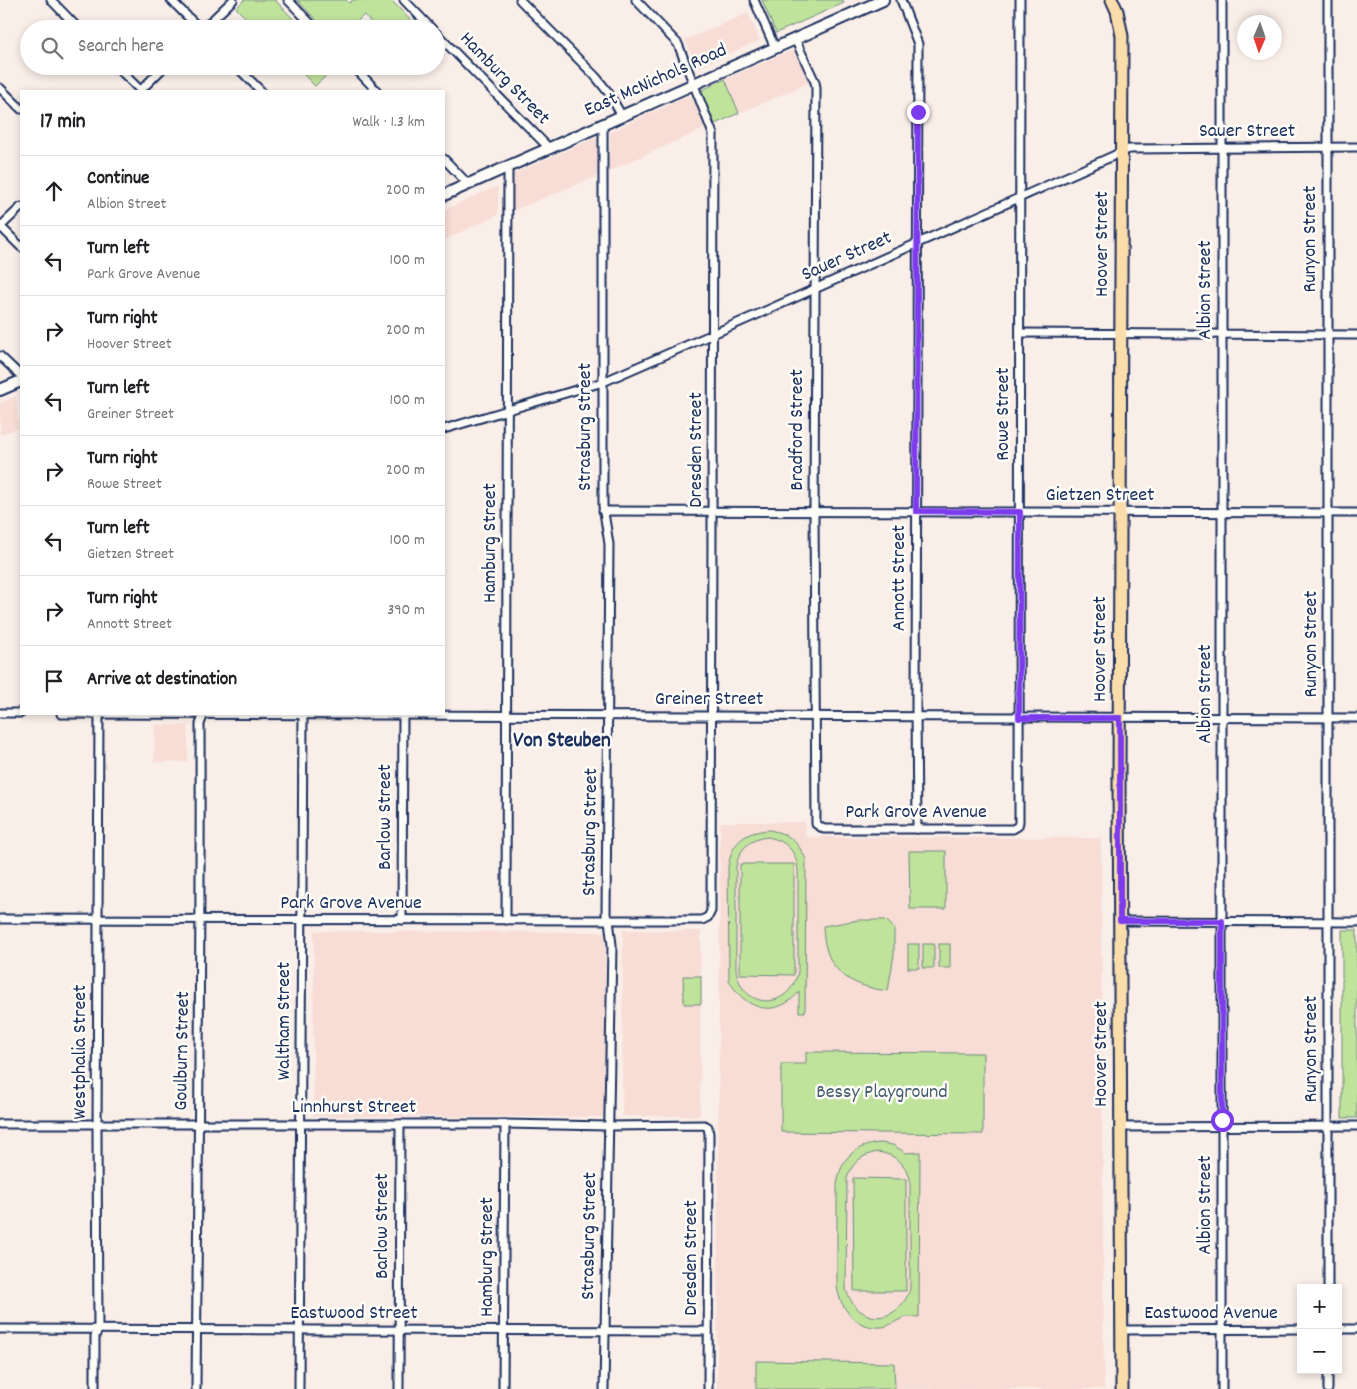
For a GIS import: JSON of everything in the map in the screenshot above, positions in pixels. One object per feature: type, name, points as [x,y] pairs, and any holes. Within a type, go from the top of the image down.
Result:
[{"type":"main road","name":"Hoover Street","points":[[1112,0],[1118,6],[1122,36],[1120,512],[1122,1389]]},
{"type":"street","points":[[50,0],[70,20]]},
{"type":"street","points":[[171,0],[192,20]]},
{"type":"street","points":[[212,20],[233,0]]},
{"type":"street","points":[[288,0],[307,20]]},
{"type":"street","name":"Hamburg Street","points":[[404,0],[423,20]]},
{"type":"street","points":[[520,0],[596,77],[608,92],[622,116]]},
{"type":"street","name":"Dresden Street","points":[[636,0],[678,44],[713,134],[711,911],[708,917],[702,920]]},
{"type":"street","points":[[754,0],[775,48]]},
{"type":"street","name":"East McNichols Road","points":[[445,195],[883,0]]},
{"type":"street","name":"Annott Street","points":[[901,0],[918,44],[917,829]]},
{"type":"street","name":"Rowe Street","points":[[1016,828],[1019,822],[1020,0]]},
{"type":"street","name":"Albion Street","points":[[1222,0],[1222,1389]]},
{"type":"street","name":"Runyon Street","points":[[1328,0],[1328,1284]]},
{"type":"street","name":"Bradford Street","points":[[795,39],[816,88],[814,510],[815,821],[817,826]]},
{"type":"street","name":"Hamburg Street","points":[[445,42],[549,148]]},
{"type":"street","points":[[125,75],[139,90]]},
{"type":"street","points":[[141,90],[156,75]]},
{"type":"street","points":[[245,75],[260,90]]},
{"type":"street","points":[[362,75],[376,90]]},
{"type":"street","points":[[0,88],[20,108]]},
{"type":"street","name":"Strasburg Street","points":[[603,124],[603,511],[608,544],[606,915],[609,920],[612,945],[604,1389]]},
{"type":"street","name":"Sauer Street","points":[[445,429],[602,382],[1020,198],[1113,156],[1122,150],[1357,147]]},
{"type":"street","points":[[445,160],[468,184]]},
{"type":"street","name":"Hamburg Street","points":[[506,920],[508,166]]},
{"type":"street","points":[[20,208],[0,227],[20,246]]},
{"type":"street","points":[[1020,333],[1357,335]]},
{"type":"street","points":[[0,356],[20,375]]},
{"type":"street","points":[[0,390],[20,381]]},
{"type":"street","name":"Gietzen Street","points":[[603,511],[814,510],[1357,513]]},
{"type":"street","points":[[0,713],[20,713]]},
{"type":"street","name":"Greiner Street","points":[[445,714],[608,717],[1357,718]]},
{"type":"street","name":"Westphalia Street","points":[[95,1389],[96,1336],[98,1330],[99,715]]},
{"type":"street","name":"Goulburn Street","points":[[196,1389],[201,920],[200,724],[204,715]]},
{"type":"street","name":"Waltham Street","points":[[299,1389],[303,715]]},
{"type":"street","name":"Barlow Street","points":[[402,920],[403,715]]},
{"type":"street","name":"Park Grove Avenue","points":[[817,826],[824,829],[1010,830],[1016,828]]},
{"type":"street","name":"Park Grove Avenue","points":[[0,919],[702,920]]},
{"type":"street","points":[[1120,921],[1357,922]]},
{"type":"street","name":"Linnhurst Street","points":[[0,1124],[505,1124],[608,1126],[697,1124],[708,1127]]},
{"type":"street","name":"Barlow Street","points":[[399,1389],[400,1124]]},
{"type":"street","name":"Hamburg Street","points":[[503,1389],[505,1124]]},
{"type":"street","points":[[1121,1127],[1357,1126]]},
{"type":"street","name":"Dresden Street","points":[[708,1127],[708,1389]]},
{"type":"street","name":"Eastwood Street","points":[[0,1329],[708,1331]]},
{"type":"street","name":"Eastwood Avenue","points":[[1121,1330],[1297,1329]]},
{"type":"street","points":[[1342,1329],[1357,1329]]},
{"type":"street","points":[[1328,1374],[1328,1389]]},
{"type":"shaded area","points":[[748,13],[760,40],[697,68],[685,40]]},
{"type":"shaded area","points":[[790,51],[795,51],[809,83],[739,113],[725,79]]},
{"type":"shaded area","points":[[688,96],[693,98],[706,128],[609,171],[610,132]]},
{"type":"shaded area","points":[[598,138],[600,142],[600,175],[512,211],[513,174]]},
{"type":"shaded area","points":[[498,186],[498,215],[445,240],[445,210]]},
{"type":"shaded area","points":[[16,396],[18,428],[0,435],[0,403]]},
{"type":"shaded area","points":[[155,725],[188,725],[188,762],[154,762]]},
{"type":"shaded area","points":[[720,822],[805,822],[806,837],[1101,838],[1104,1389],[717,1389]],"holes":[[[806,1052],[983,1134],[781,1064],[806,1064]]]},
{"type":"shaded area","points":[[623,930],[701,931],[700,1116],[622,1116]]},
{"type":"shaded area","points":[[314,931],[605,932],[605,1117],[313,1116]]},
{"type":"green space","points":[[244,0],[275,0],[294,20],[248,20],[236,8]]},
{"type":"green space","points":[[297,0],[346,0],[349,3],[353,0],[391,0],[410,20],[369,20],[364,15],[359,20],[316,20]]},
{"type":"green space","points":[[762,0],[843,0],[844,3],[776,33]]},
{"type":"green space","points":[[304,75],[327,75],[315,86]]},
{"type":"green space","points":[[725,79],[739,113],[715,124],[701,93],[702,90]]},
{"type":"green space","points":[[769,830],[788,836],[796,843],[806,859],[805,1012],[799,1012],[799,992],[790,1001],[780,1006],[761,1007],[751,1004],[743,998],[729,980],[728,867],[736,845],[746,836]],"holes":[[[761,838],[775,839],[785,844],[793,852],[797,863],[798,972],[793,985],[785,994],[776,999],[766,1001],[755,999],[747,992],[740,983],[736,969],[736,867],[742,850],[750,843]]]},
{"type":"green space","points":[[909,851],[946,851],[946,909],[910,909]]},
{"type":"green space","points":[[740,864],[794,864],[794,975],[740,974]]},
{"type":"green space","points":[[859,920],[886,920],[894,928],[894,954],[888,991],[874,989],[850,980],[833,965],[828,954],[824,941],[823,926]]},
{"type":"green space","points":[[1342,930],[1357,930],[1357,1118],[1342,1118]]},
{"type":"green space","points":[[908,944],[919,944],[919,968],[908,968]]},
{"type":"green space","points":[[923,944],[934,944],[934,968],[923,968]]},
{"type":"green space","points":[[939,944],[950,944],[950,968],[939,968]]},
{"type":"green space","points":[[683,976],[701,976],[701,1004],[684,1004]]},
{"type":"green space","name":"Bessy Playground","points":[[806,1052],[983,1053],[983,1134],[781,1132],[781,1064],[806,1064]]},
{"type":"green space","points":[[880,1143],[893,1145],[906,1153],[920,1152],[919,1317],[906,1317],[882,1327],[865,1325],[851,1316],[842,1303],[837,1287],[837,1185],[839,1176],[845,1161],[850,1155],[862,1147]],"holes":[[[878,1152],[898,1160],[910,1178],[910,1289],[904,1301],[896,1310],[878,1317],[868,1315],[859,1310],[851,1301],[846,1289],[847,1178],[852,1168],[862,1157]]]},
{"type":"green space","points":[[853,1178],[906,1179],[906,1291],[854,1291]]},
{"type":"green space","points":[[756,1361],[894,1363],[895,1389],[756,1389]]},
{"type":"district","name":"Von Steuben","points":[[562,742]]},
{"type":"route","points":[[918,112],[916,511],[1020,512],[1019,718],[1120,718],[1120,921],[1222,921],[1222,1120]]}]
